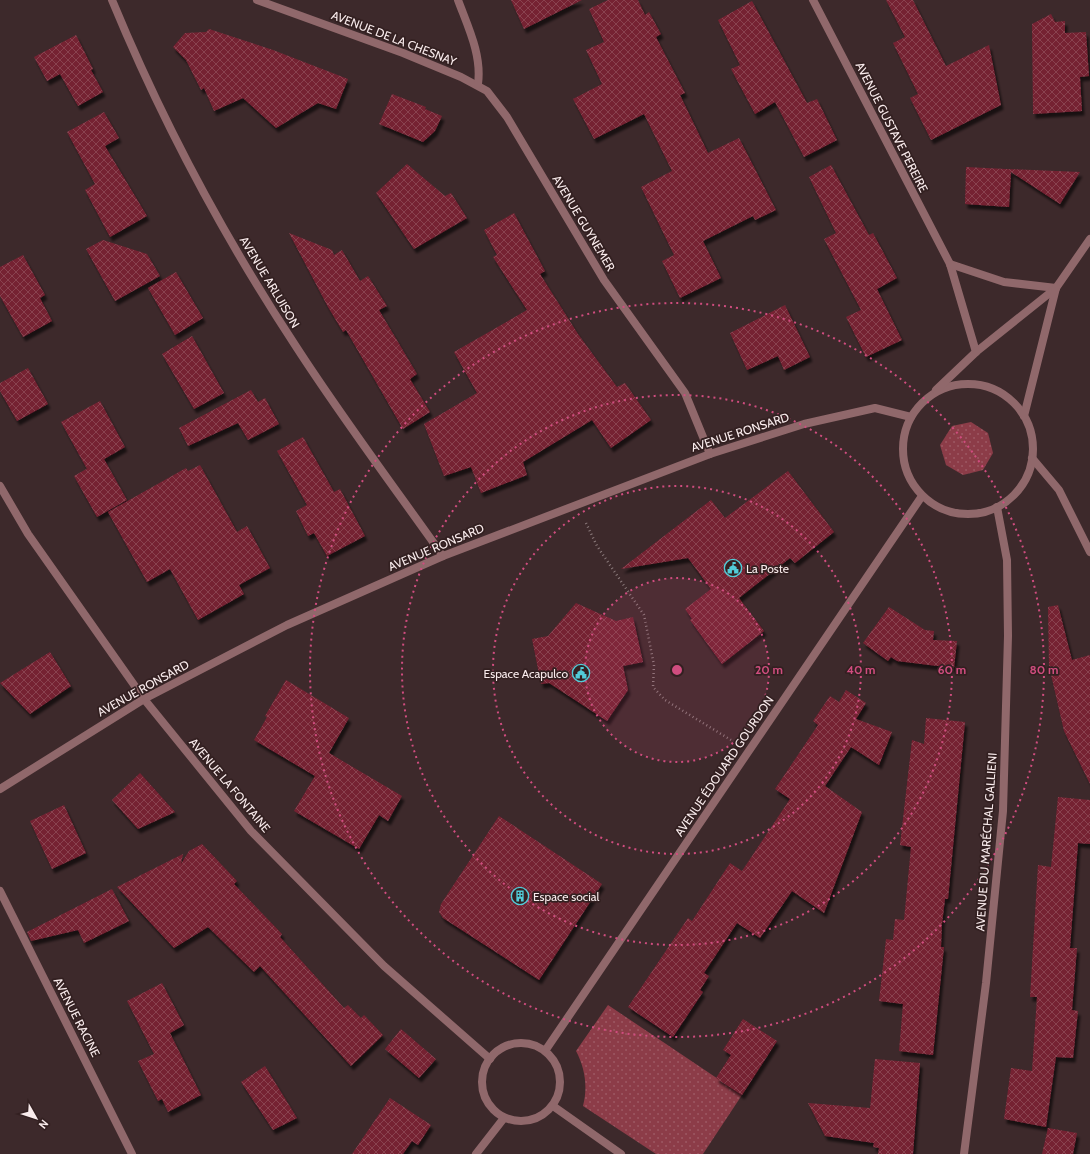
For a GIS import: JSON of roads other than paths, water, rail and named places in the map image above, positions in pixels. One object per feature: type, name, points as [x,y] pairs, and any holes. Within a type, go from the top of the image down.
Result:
[{"type":"street","name":"AVENUE ARLUISON","points":[[112,0],[166,120],[230,239],[304,360],[443,556]]},
{"type":"street","name":"AVENUE DE LA CHESNAY","points":[[257,0],[403,53],[478,84]]},
{"type":"street","points":[[458,0],[478,56],[480,70],[478,84]]},
{"type":"street","name":"AVENUE GUSTAVE PEREIRE","points":[[813,0],[950,264],[976,352]]},
{"type":"street","name":"AVENUE GUYNEMER","points":[[478,84],[487,91],[500,106],[604,280],[685,393],[710,454]]},
{"type":"street","points":[[931,395],[951,386],[972,383],[993,388],[1011,400],[1024,416],[1032,437],[1032,458],[1026,478],[1014,495],[997,507],[978,514],[958,514],[938,507],[922,496],[909,478],[903,458],[904,436],[911,416],[920,404],[976,352],[1056,288],[1090,239]]},
{"type":"street","points":[[950,264],[1004,282],[1056,288]]},
{"type":"street","points":[[1024,416],[1056,288]]},
{"type":"street","name":"AVENUE RONSARD","points":[[0,789],[144,699],[287,625],[443,556],[710,454],[804,424],[875,408],[911,416]]},
{"type":"street","points":[[1032,458],[1058,490],[1090,552]]},
{"type":"street","name":"AVENUE LA FONTAINE","points":[[0,486],[28,534],[144,699],[251,831],[384,966],[490,1059]]},
{"type":"street","name":"AVENUE ÉDOUARD GOURDON","points":[[545,1051],[922,496]]},
{"type":"street","name":"AVENUE DU MARÉCHAL GALLIENI","points":[[964,1154],[986,983],[1003,811],[1008,636],[1006,560],[997,507]]},
{"type":"street","name":"AVENUE RACINE","points":[[0,891],[132,1154]]},
{"type":"street","points":[[516,1043],[526,1043],[545,1051],[556,1065],[561,1083],[559,1096],[553,1106],[535,1119],[514,1121],[504,1118],[494,1111],[487,1102],[483,1092],[482,1080],[484,1069],[490,1059],[506,1046],[516,1043]]},
{"type":"street","points":[[553,1106],[621,1154]]},
{"type":"street","points":[[476,1154],[504,1118]]},
{"type":"place","name":"La Poste","points":[[733,568]]},
{"type":"place","name":"Espace Acapulco","points":[[581,673]]},
{"type":"place","name":"Espace social","points":[[520,896]]}]
